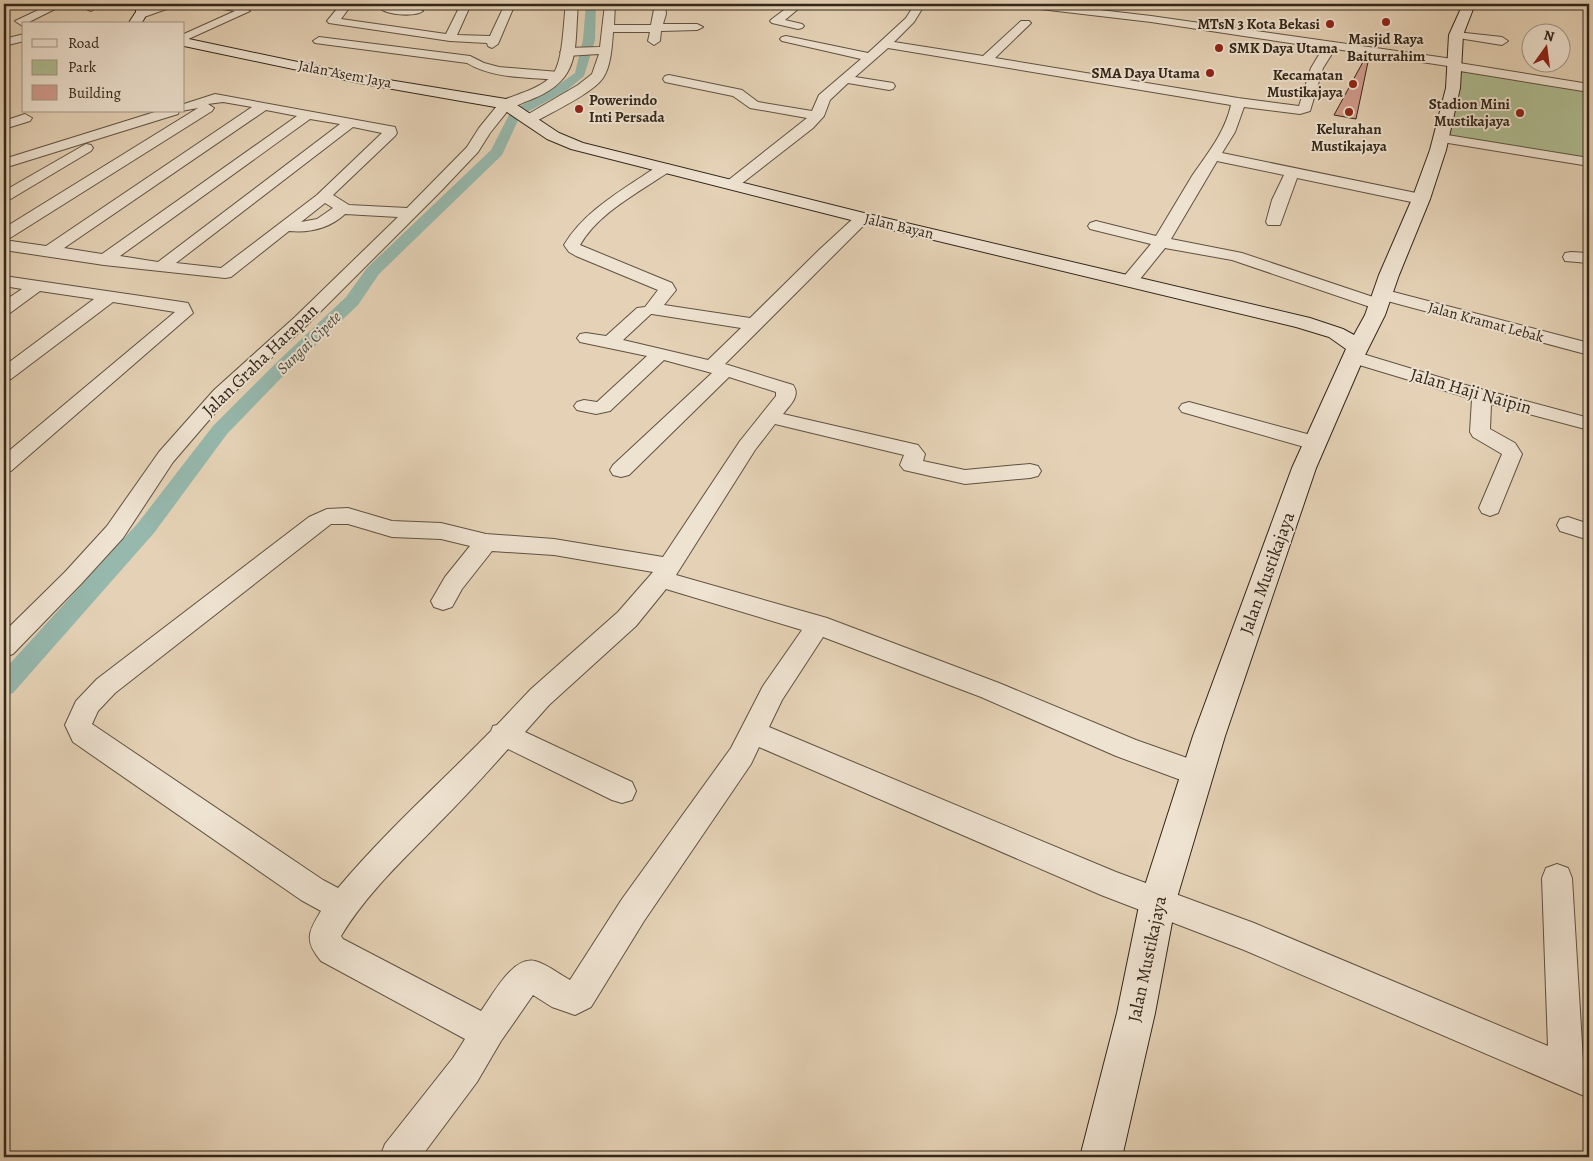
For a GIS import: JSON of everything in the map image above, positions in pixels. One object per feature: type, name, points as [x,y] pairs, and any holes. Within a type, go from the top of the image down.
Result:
[{"type":"main road","points":[[520,112],[540,89],[559,76],[571,52],[572,4]]},
{"type":"main road","name":"Jalan Mustikajaya","points":[[1102,1157],[1136,1013],[1158,901],[1197,774],[1304,468],[1355,352],[1379,305],[1421,199],[1441,138],[1453,88],[1456,35],[1469,4]]},
{"type":"main road","name":"Jalan Asem Jaya","points":[[185,42],[520,112]]},
{"type":"main road","name":"Jalan Bayan","points":[[520,112],[565,142],[863,218],[1303,322],[1336,333],[1355,352]]},
{"type":"main road","name":"Jalan Bayan","points":[[1303,322],[1341,322],[1379,305]]},
{"type":"street","points":[[20,21],[60,4]]},
{"type":"street","points":[[139,14],[171,4]]},
{"type":"street","points":[[185,38],[244,11],[239,8],[211,4]]},
{"type":"street","points":[[347,4],[333,21],[407,33],[493,42],[510,4]]},
{"type":"street","points":[[391,4],[387,10],[419,7]]},
{"type":"street","points":[[450,38],[466,4]]},
{"type":"street","points":[[571,52],[601,50],[607,29],[610,4]]},
{"type":"street","points":[[798,26],[776,21],[799,4]]},
{"type":"street","points":[[731,185],[817,116],[824,98],[910,20],[920,4]]},
{"type":"street","points":[[1023,4],[1095,9],[1589,88]]},
{"type":"street","points":[[407,33],[419,7]]},
{"type":"street","points":[[654,43],[656,28],[663,10]]},
{"type":"street","points":[[984,61],[1025,23]]},
{"type":"street","points":[[607,29],[697,27]]},
{"type":"street","points":[[1456,35],[1502,41]]},
{"type":"street","points":[[786,39],[869,56]]},
{"type":"street","points":[[319,41],[470,60],[480,66],[498,71],[559,76]]},
{"type":"street","points":[[885,44],[1238,102],[1294,109],[1305,108],[1313,89],[1313,77],[1318,63],[1331,46]]},
{"type":"street","name":"Jalan Graha Harapan","points":[[4,647],[73,578],[120,527],[166,458],[221,394],[301,321],[411,213],[473,149],[484,131],[520,112],[591,82],[600,73],[601,50]]},
{"type":"street","points":[[669,79],[737,93],[748,102],[756,105],[817,116]]},
{"type":"street","points":[[846,79],[889,86]]},
{"type":"street","points":[[4,245],[104,260],[225,273],[322,198],[390,133],[390,130],[223,98],[215,98],[185,108]]},
{"type":"street","points":[[4,235],[223,98]]},
{"type":"street","points":[[1130,280],[1161,242],[1214,156],[1226,141],[1234,124],[1238,102]]},
{"type":"street","points":[[48,252],[264,106]]},
{"type":"street","points":[[4,164],[170,112]]},
{"type":"street","points":[[104,260],[307,115]]},
{"type":"street","points":[[4,125],[25,118]]},
{"type":"street","points":[[161,267],[350,123]]},
{"type":"street","points":[[4,197],[118,129]]},
{"type":"street","points":[[1441,138],[1589,162]]},
{"type":"street","points":[[1214,156],[1421,199]]},
{"type":"street","points":[[665,168],[598,215],[579,232],[572,244],[575,249],[582,253],[666,287],[667,290],[652,309],[752,324]]},
{"type":"street","points":[[1274,222],[1280,200],[1293,171]]},
{"type":"street","points":[[322,198],[337,201],[341,205],[337,214]]},
{"type":"street","points":[[286,226],[309,226],[337,214],[411,213]]},
{"type":"street","points":[[337,214],[396,228]]},
{"type":"street","points":[[621,470],[662,434],[719,368],[752,324],[863,218]]},
{"type":"street","name":"Jalan Kramat Lebak","points":[[1096,226],[1161,242],[1219,252],[1251,261],[1379,305],[1589,349]]},
{"type":"street","points":[[1571,257],[1589,258]]},
{"type":"street","points":[[4,280],[182,308],[184,312],[4,466]]},
{"type":"street","points":[[4,309],[37,286]]},
{"type":"street","points":[[4,375],[110,296]]},
{"type":"street","points":[[610,342],[643,312]]},
{"type":"street","points":[[485,1034],[481,1029],[332,950],[325,942],[325,934],[342,906],[374,868],[448,795],[503,734],[540,697],[627,619],[664,572],[737,461],[786,397],[786,389],[719,368],[661,353],[586,338]]},
{"type":"street","name":"Jalan Haji Naipin","points":[[1355,352],[1482,396],[1589,424]]},
{"type":"street","points":[[584,406],[603,407],[661,353]]},
{"type":"street","points":[[1482,396],[1480,432],[1508,448],[1512,454],[1490,508]]},
{"type":"street","points":[[1189,408],[1315,443]]},
{"type":"street","points":[[771,417],[911,450],[915,454],[911,465],[965,477],[1030,471]]},
{"type":"street","points":[[342,906],[312,890],[83,734],[78,725],[80,715],[89,701],[106,686],[317,522],[327,517],[348,516],[392,528],[441,531],[486,542],[508,545],[554,547],[664,572],[818,625],[990,690],[1126,748],[1197,774]]},
{"type":"street","points":[[1568,525],[1589,532]]},
{"type":"street","points":[[443,601],[453,583],[486,542]]},
{"type":"street","points":[[398,1157],[465,1070],[485,1039],[485,1034],[524,979],[534,977],[564,995],[575,998],[579,995],[633,910],[741,756],[772,694],[818,625]]},
{"type":"street","points":[[753,732],[1103,881],[1158,901],[1578,1076],[1557,878]]},
{"type":"street","points":[[503,734],[622,792]]},
{"type":"green space","name":"Stadion Mini Mustikajaya","points":[[1458,71],[1589,91],[1589,161],[1447,135]]},
{"type":"building","points":[[1364,60],[1368,62],[1356,119],[1334,115]]},
{"type":"waterway","name":"Sungai Cipete","points":[[4,686],[146,528],[220,430],[282,367],[352,301],[373,271],[497,152],[515,114],[562,88],[580,74],[589,40],[591,4]]},
{"type":"place","name":"Masjid Raya Baiturrahim","points":[[1386,22]]},
{"type":"place","name":"MTsN 3 Kota Bekasi","points":[[1330,24]]},
{"type":"place","name":"SMK Daya Utama","points":[[1219,48]]},
{"type":"place","name":"SMA Daya Utama","points":[[1210,73]]},
{"type":"place","name":"Kecamatan Mustikajaya","points":[[1353,84]]},
{"type":"place","name":"Powerindo Inti Persada","points":[[579,109]]},
{"type":"place","name":"Kelurahan Mustikajaya","points":[[1349,112]]},
{"type":"place","name":"Stadion Mini Mustikajaya","points":[[1520,113]]}]
